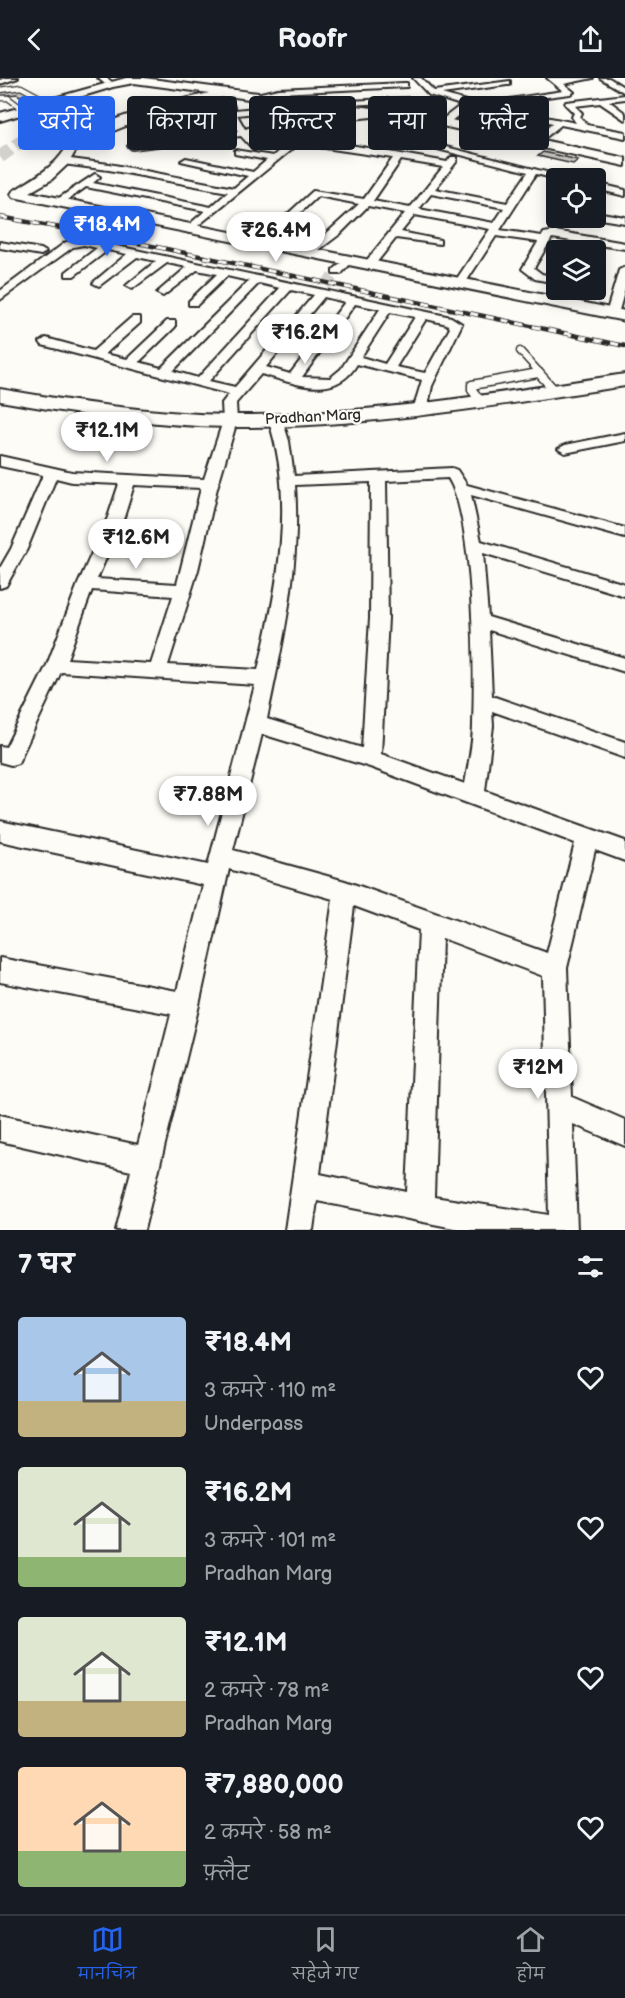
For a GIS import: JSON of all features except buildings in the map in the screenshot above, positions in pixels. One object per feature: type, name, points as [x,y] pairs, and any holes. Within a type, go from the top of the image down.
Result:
[{"type":"street","points":[[0,82],[14,78]]},
{"type":"street","points":[[417,78],[432,93],[459,100]]},
{"type":"street","points":[[498,78],[527,96]]},
{"type":"street","points":[[554,80],[589,78]]},
{"type":"street","points":[[604,78],[625,91]]},
{"type":"street","points":[[102,95],[141,79]]},
{"type":"street","points":[[73,96],[111,84],[141,79]]},
{"type":"street","points":[[66,96],[105,80],[141,79],[186,84],[225,93],[252,96],[278,90],[404,85]]},
{"type":"street","points":[[554,80],[584,102]]},
{"type":"street","points":[[432,93],[507,83]]},
{"type":"street","points":[[102,95],[186,84]]},
{"type":"street","points":[[459,89],[466,96]]},
{"type":"street","points":[[543,96],[570,92]]},
{"type":"street","points":[[63,162],[63,155],[76,142],[117,124],[225,93]]},
{"type":"street","points":[[583,126],[576,117],[578,113],[569,105],[625,96]]},
{"type":"street","points":[[602,100],[625,117]]},
{"type":"street","points":[[0,116],[18,108]]},
{"type":"street","points":[[0,116],[18,112]]},
{"type":"street","points":[[237,134],[265,126],[368,114]]},
{"type":"street","points":[[549,120],[625,135]]},
{"type":"street","points":[[549,131],[560,122]]},
{"type":"street","points":[[117,124],[127,123]]},
{"type":"street","points":[[237,124],[249,140]]},
{"type":"street","points":[[608,131],[625,127]]},
{"type":"street","points":[[549,146],[625,162]]},
{"type":"street","points":[[356,149],[448,165]]},
{"type":"street","points":[[189,230],[284,150]]},
{"type":"street","points":[[447,150],[546,174]]},
{"type":"street","points":[[238,152],[274,159]]},
{"type":"street","points":[[369,265],[459,153]]},
{"type":"street","points":[[311,253],[338,231],[367,202],[387,179],[399,156]]},
{"type":"street","points":[[186,161],[256,175]]},
{"type":"street","points":[[236,191],[109,167],[63,162],[46,177],[18,194],[311,253],[342,266],[369,265],[619,315],[624,276]]},
{"type":"street","points":[[58,202],[109,167]]},
{"type":"street","points":[[460,283],[533,171]]},
{"type":"street","points":[[85,184],[213,210]]},
{"type":"street","points":[[606,188],[625,193]]},
{"type":"street","points":[[427,190],[509,206]]},
{"type":"street","points":[[262,243],[316,193],[412,209],[545,240]]},
{"type":"street","points":[[606,217],[625,220]]},
{"type":"street","points":[[393,234],[436,242]]},
{"type":"street","points":[[546,278],[528,270],[548,235],[555,234],[625,246]]},
{"type":"street","points":[[0,297],[70,244],[84,242],[256,280],[321,290],[352,300],[451,321],[456,324],[456,328],[424,386],[420,410]]},
{"type":"street","points":[[0,245],[41,252]]},
{"type":"street","points":[[70,274],[105,247]]},
{"type":"street","points":[[99,283],[134,254]]},
{"type":"street","points":[[132,286],[163,261]]},
{"type":"street","points":[[163,293],[194,267]]},
{"type":"street","points":[[193,303],[224,273]]},
{"type":"street","points":[[165,372],[256,280]]},
{"type":"street","points":[[201,382],[288,286]]},
{"type":"street","points":[[157,672],[190,570],[211,484],[230,421],[229,403],[321,290]]},
{"type":"street","points":[[294,378],[352,300]]},
{"type":"street","points":[[257,369],[330,384],[340,379],[387,308]]},
{"type":"street","points":[[389,368],[422,316]]},
{"type":"street","points":[[97,354],[136,320]]},
{"type":"street","points":[[131,363],[171,324]]},
{"type":"street","points":[[46,342],[237,392]]},
{"type":"street","points":[[354,358],[429,378]]},
{"type":"street","name":"Pradhan Marg","points":[[0,395],[86,410],[230,421],[348,417],[420,410],[482,403],[625,380]]},
{"type":"street","points":[[130,1230],[187,1005],[249,741],[256,724],[288,571],[290,511],[282,437],[275,419]]},
{"type":"street","points":[[565,449],[625,437]]},
{"type":"street","points":[[0,461],[72,477],[211,484]]},
{"type":"street","points":[[0,582],[19,549],[51,472]]},
{"type":"street","points":[[287,481],[452,473],[462,488],[474,545],[480,621],[483,726],[474,796]]},
{"type":"street","points":[[371,759],[375,719],[380,595],[378,477]]},
{"type":"street","points":[[0,754],[11,757],[56,665],[116,517],[128,480]]},
{"type":"street","points":[[462,488],[625,533]]},
{"type":"street","points":[[474,545],[625,590]]},
{"type":"street","points":[[87,584],[183,590]]},
{"type":"street","points":[[480,621],[625,665]]},
{"type":"street","points":[[56,665],[266,678]]},
{"type":"street","points":[[483,700],[625,750]]},
{"type":"street","points":[[256,724],[371,759],[625,851]]},
{"type":"street","points":[[0,831],[186,872],[218,866],[345,892],[555,968]]},
{"type":"street","points":[[563,1230],[555,968],[588,837]]},
{"type":"street","points":[[299,1230],[345,892]]},
{"type":"street","points":[[420,1209],[431,923]]},
{"type":"street","points":[[0,970],[187,1005]]},
{"type":"street","points":[[560,1105],[625,1133]]},
{"type":"street","points":[[0,1128],[148,1161]]},
{"type":"street","points":[[305,1185],[420,1209],[553,1230]]},
{"type":"lane","points":[[0,90],[21,87],[32,96]]},
{"type":"lane","points":[[0,98],[8,98],[18,106]]},
{"type":"lane","points":[[520,351],[556,392]]},
{"type":"lane","points":[[482,403],[472,390],[472,385],[538,373]]},
{"type":"tunnel","points":[[0,157],[18,144]]},
{"type":"tunnel","points":[[325,285],[337,272]]},
{"type":"railway","points":[[0,217],[105,236],[625,346]]}]
